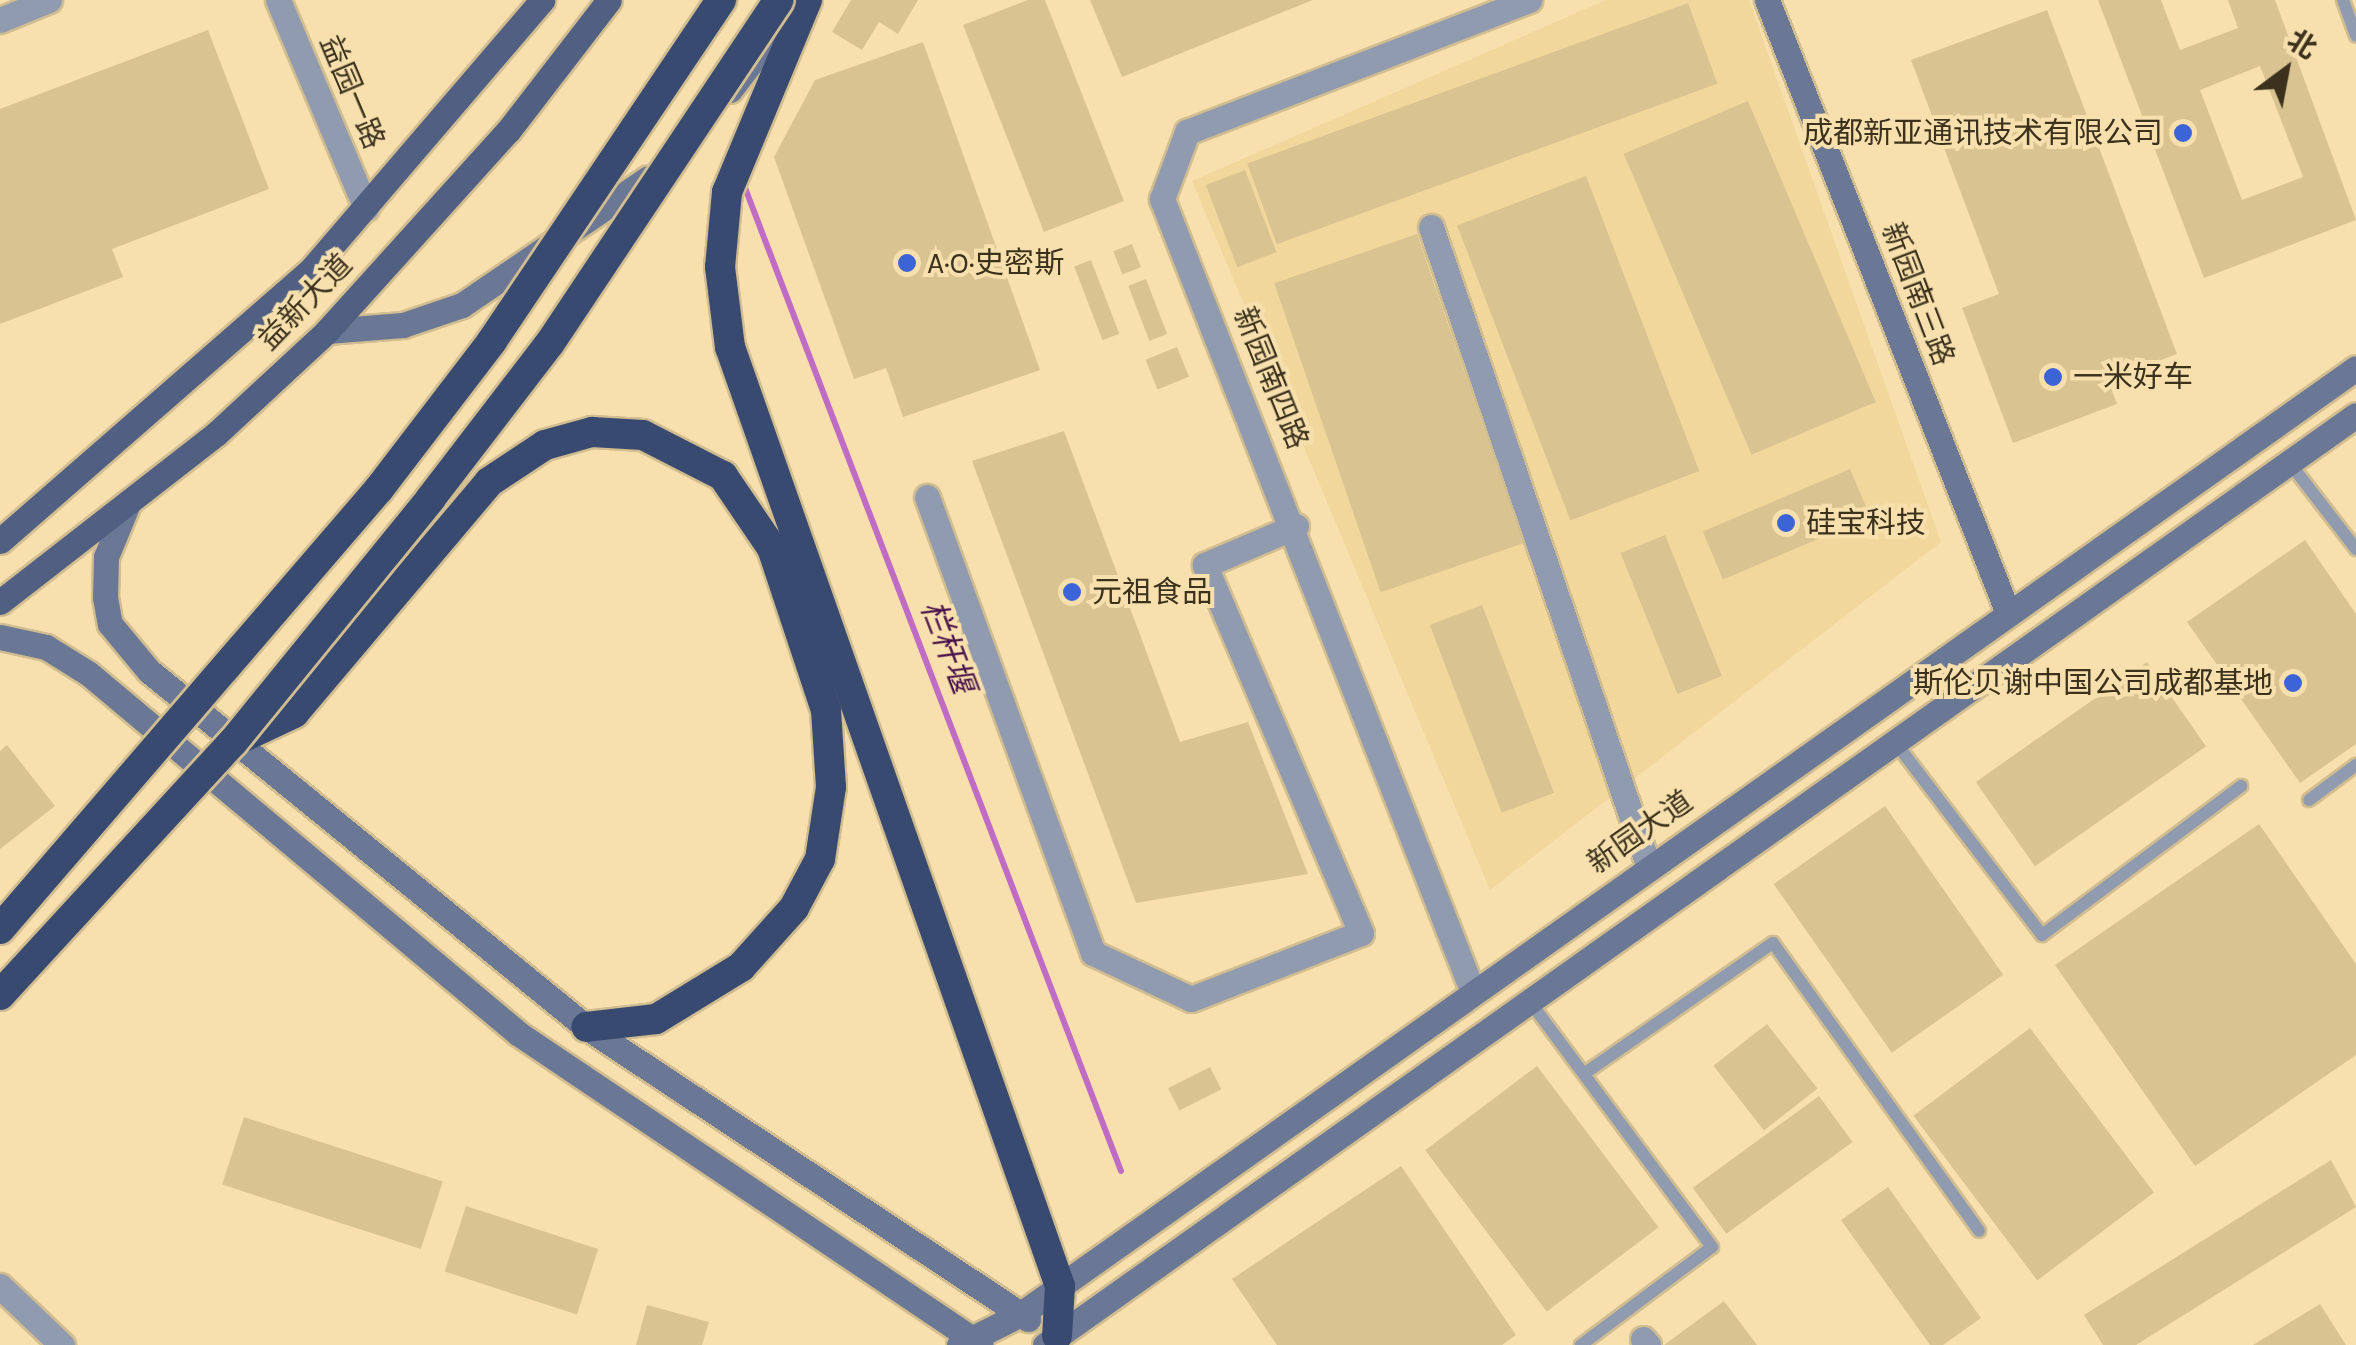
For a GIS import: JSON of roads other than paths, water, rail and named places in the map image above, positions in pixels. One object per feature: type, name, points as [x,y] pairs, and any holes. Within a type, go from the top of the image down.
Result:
[{"type":"highway","points":[[0,929],[379,489],[492,342],[722,0]]},
{"type":"highway","points":[[0,995],[232,742],[550,343],[778,0]]},
{"type":"highway","points":[[586,1027],[656,1019],[728,977],[778,929],[820,860],[831,787],[826,710],[767,506],[730,347],[722,228],[742,138],[806,0]]},
{"type":"highway","points":[[232,742],[294,714],[489,482],[544,445],[592,432],[667,441],[767,506],[1060,1286],[1058,1342]]},
{"type":"main road","name":"益新大道","points":[[0,540],[310,271],[459,102],[542,0]]},
{"type":"main road","name":"益新大道","points":[[0,602],[127,506],[327,331],[508,131],[609,0]]},
{"type":"street","points":[[0,20],[49,0]]},
{"type":"street","name":"益园一路","points":[[278,0],[366,208]]},
{"type":"street","points":[[327,331],[402,326],[462,306],[628,200],[760,58],[798,0]]},
{"type":"street","name":"新园南四路","points":[[1472,990],[1296,526],[1162,198],[1187,132],[1528,0]]},
{"type":"street","name":"新园南三路","points":[[1768,0],[2008,613]]},
{"type":"street","points":[[1432,227],[1648,865]]},
{"type":"street","name":"新园大道","points":[[970,1343],[1021,1314],[1648,865],[2356,368]]},
{"type":"street","points":[[127,506],[106,557],[105,598],[110,624],[149,671],[586,1027],[1058,1342],[1528,998],[2356,415]]},
{"type":"street","points":[[928,497],[1093,953],[1191,998],[1361,933],[1205,565],[1296,526]]},
{"type":"street","points":[[0,637],[46,647],[88,673],[519,1034],[970,1343]]},
{"type":"street","points":[[0,1286],[62,1345]]},
{"type":"lane","points":[[2343,0],[2356,36]]},
{"type":"lane","points":[[2290,462],[2356,549]]},
{"type":"lane","points":[[1896,742],[2042,935],[2242,786]]},
{"type":"lane","points":[[2310,800],[2356,765]]},
{"type":"lane","points":[[1588,1071],[1773,943],[1979,1231]]},
{"type":"lane","points":[[1528,998],[1588,1071],[1712,1246],[1582,1345]]},
{"type":"waterway","name":"栏杆堰","points":[[742,180],[1121,1171]]},
{"type":"place","name":"成都新亚通讯技术有限公司","points":[[2183,133]]},
{"type":"place","name":"A·O·史密斯","points":[[907,263]]},
{"type":"place","name":"一米好车","points":[[2053,377]]},
{"type":"place","name":"硅宝科技","points":[[1786,523]]},
{"type":"place","name":"元祖食品","points":[[1072,592]]},
{"type":"place","name":"斯伦贝谢中国公司成都基地","points":[[2293,683]]}]
